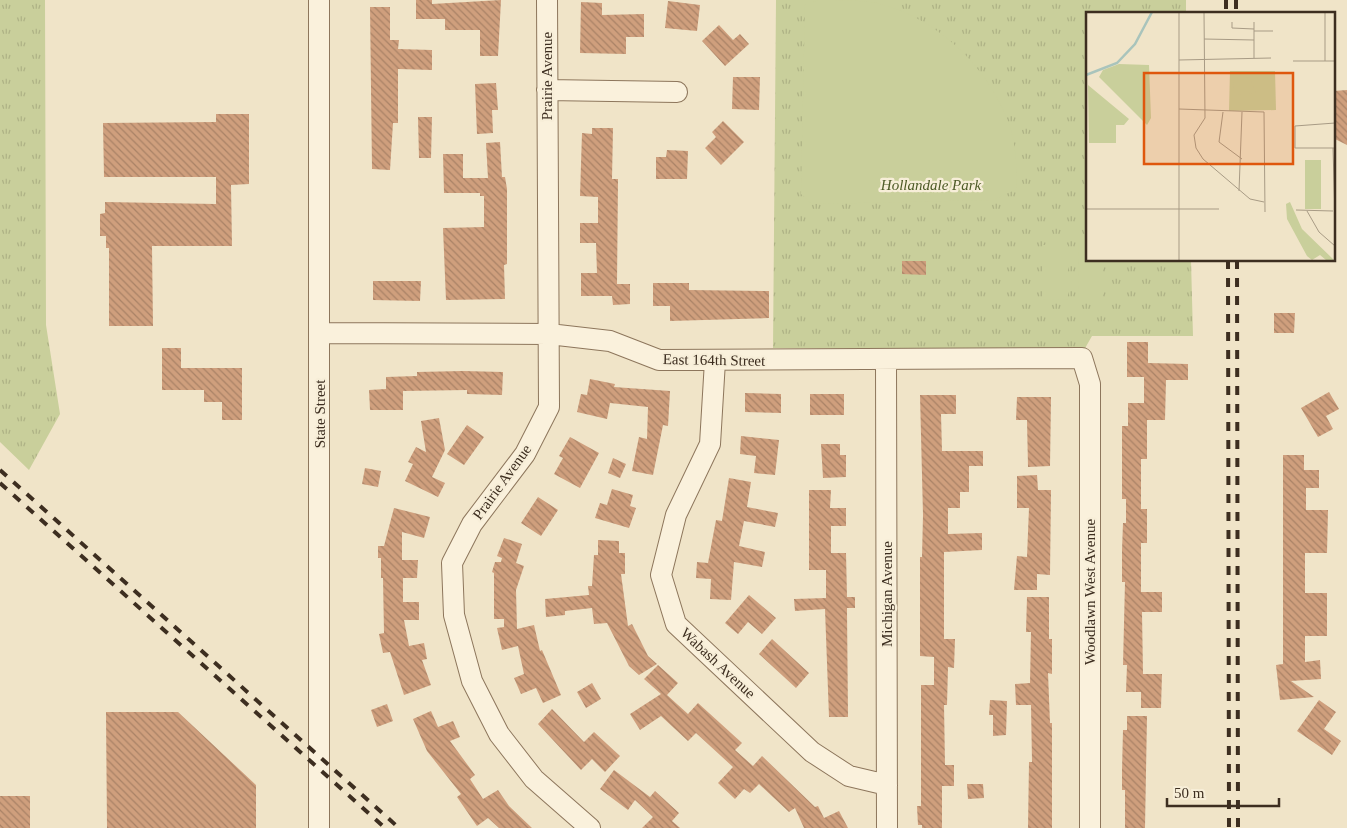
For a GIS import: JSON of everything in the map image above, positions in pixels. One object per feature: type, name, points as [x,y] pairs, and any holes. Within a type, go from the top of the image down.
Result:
[{"type":"street","name":"State Street","points":[[319,0],[319,828]]},
{"type":"street","name":"Prairie Avenue","points":[[547,0],[549,407],[525,454],[472,524],[452,563],[454,615],[472,681],[499,734],[534,779],[590,828]]},
{"type":"street","points":[[547,90],[677,92]]},
{"type":"street","name":"East 164th Street","points":[[320,333],[549,334],[610,341],[659,360],[886,361],[1082,358]]},
{"type":"street","name":"Woodlawn West Avenue","points":[[1082,358],[1090,384],[1090,828]]},
{"type":"street","name":"Wabash Avenue","points":[[715,360],[710,444],[676,515],[661,575],[676,624],[812,752],[848,776],[887,785]]},
{"type":"street","name":"Michigan Avenue","points":[[886,361],[887,828]]},
{"type":"green space","points":[[0,0],[45,0],[46,325],[60,414],[29,470],[0,442]]},
{"type":"green space","name":"Hollandale Park","points":[[776,0],[1186,0],[1186,12],[1086,12],[1086,261],[1191,261],[1193,336],[1092,336],[1084,350],[773,348]]},
{"type":"green space","points":[[819,0],[870,2],[898,10],[919,19],[956,46],[987,81],[999,100],[1008,121],[1014,146],[1017,189],[993,200],[812,204],[801,194],[805,5]]},
{"type":"green space","points":[[1043,245],[1068,245],[1068,300],[1043,299]]},
{"type":"green space","points":[[1079,245],[1086,245],[1086,261],[1103,261],[1103,299],[1078,299]]},
{"type":"building","points":[[416,0],[432,0],[432,4],[501,0],[498,56],[480,56],[480,30],[445,30],[445,19],[416,19]]},
{"type":"building","points":[[668,1],[700,5],[697,31],[665,28]]},
{"type":"building","points":[[581,2],[602,3],[602,15],[644,14],[644,37],[626,37],[626,54],[580,53]]},
{"type":"building","points":[[370,7],[390,7],[390,40],[399,40],[398,49],[432,50],[432,70],[398,69],[398,123],[393,123],[390,170],[372,169]]},
{"type":"building","points":[[719,25],[733,40],[740,34],[749,44],[725,66],[702,41]]},
{"type":"building","points":[[733,77],[760,77],[759,110],[732,109]]},
{"type":"building","points":[[496,83],[498,110],[492,110],[493,133],[477,134],[475,84]]},
{"type":"building","points":[[1347,90],[1347,145],[1334,138],[1334,91]]},
{"type":"building","points":[[216,114],[249,114],[249,184],[231,185],[232,246],[152,246],[153,326],[109,326],[109,248],[106,248],[106,236],[100,236],[100,214],[105,213],[105,202],[216,204],[216,177],[104,177],[103,123],[216,122]]},
{"type":"building","points":[[418,117],[432,117],[431,158],[419,158]]},
{"type":"building","points":[[723,121],[744,142],[721,165],[705,148],[716,137],[712,132]]},
{"type":"building","points":[[592,128],[613,128],[612,179],[618,179],[617,284],[630,284],[630,304],[613,305],[612,296],[581,296],[581,273],[597,273],[596,243],[580,243],[580,223],[598,223],[598,197],[580,196],[582,133],[592,134]]},
{"type":"building","points":[[500,142],[502,177],[505,177],[507,189],[507,264],[504,265],[505,299],[446,300],[443,228],[484,227],[484,196],[480,196],[480,193],[444,193],[443,154],[463,154],[463,178],[488,178],[486,143]]},
{"type":"building","points":[[667,150],[688,151],[687,179],[656,179],[656,157],[666,157]]},
{"type":"building","points":[[902,261],[926,261],[926,275],[902,274]]},
{"type":"building","points":[[373,281],[421,281],[420,301],[373,300]]},
{"type":"building","points":[[653,283],[689,283],[689,290],[769,291],[769,318],[670,321],[670,306],[653,306]]},
{"type":"building","points":[[1274,313],[1295,313],[1294,333],[1274,333]]},
{"type":"building","points":[[1127,342],[1148,342],[1148,363],[1188,364],[1188,380],[1166,380],[1165,420],[1147,420],[1147,459],[1141,459],[1141,509],[1147,509],[1147,543],[1141,543],[1141,592],[1162,592],[1162,612],[1142,612],[1143,674],[1162,674],[1161,708],[1141,708],[1141,692],[1126,692],[1127,665],[1123,665],[1125,582],[1122,582],[1122,550],[1123,523],[1126,523],[1126,499],[1122,499],[1122,426],[1128,426],[1128,403],[1144,403],[1144,377],[1127,377]]},
{"type":"building","points":[[162,348],[181,348],[181,368],[242,368],[242,420],[222,420],[222,402],[204,402],[204,390],[162,390]]},
{"type":"building","points":[[417,372],[503,372],[502,395],[467,394],[467,390],[403,391],[403,410],[370,410],[369,390],[386,389],[386,377],[417,376]]},
{"type":"building","points":[[590,379],[615,384],[614,387],[670,391],[668,426],[663,425],[653,475],[632,471],[639,437],[647,439],[648,407],[610,403],[607,419],[577,412],[581,394],[587,395]]},
{"type":"building","points":[[1329,392],[1339,409],[1326,416],[1333,429],[1318,437],[1301,408]]},
{"type":"building","points":[[745,393],[781,394],[781,413],[745,412]]},
{"type":"building","points":[[810,394],[844,394],[844,415],[810,415]]},
{"type":"building","points":[[920,395],[956,395],[956,414],[941,414],[942,451],[983,451],[983,466],[969,466],[969,492],[960,492],[960,508],[948,508],[948,534],[982,533],[982,550],[944,552],[944,639],[955,639],[954,668],[948,667],[947,705],[944,705],[945,765],[954,765],[954,786],[942,786],[942,828],[922,828],[922,825],[918,825],[917,806],[921,806],[921,685],[934,685],[934,657],[920,656],[920,557],[922,557],[923,515]]},
{"type":"building","points":[[1017,397],[1051,397],[1050,466],[1028,467],[1027,420],[1016,420]]},
{"type":"building","points":[[439,418],[445,450],[432,477],[445,483],[438,497],[405,481],[413,464],[408,462],[416,447],[426,452],[421,421]]},
{"type":"building","points":[[467,425],[484,437],[464,465],[447,454]]},
{"type":"building","points":[[741,436],[779,440],[775,475],[754,473],[756,456],[740,454]]},
{"type":"building","points":[[570,437],[599,453],[580,488],[554,474],[563,458],[559,456]]},
{"type":"building","points":[[821,444],[840,444],[840,455],[846,455],[846,477],[823,478]]},
{"type":"building","points":[[1283,455],[1304,455],[1304,470],[1319,470],[1319,488],[1306,488],[1306,510],[1328,510],[1327,553],[1305,553],[1305,593],[1327,593],[1327,636],[1305,636],[1305,662],[1320,660],[1321,679],[1291,681],[1314,697],[1280,700],[1276,665],[1283,664]]},
{"type":"building","points":[[613,458],[626,464],[620,478],[608,473]]},
{"type":"building","points":[[365,468],[381,471],[378,487],[362,484]]},
{"type":"building","points":[[1037,475],[1038,490],[1051,490],[1050,575],[1037,574],[1037,590],[1014,590],[1017,556],[1027,557],[1029,508],[1017,508],[1017,476]]},
{"type":"building","points":[[729,478],[751,482],[747,507],[778,513],[775,527],[744,521],[739,546],[765,552],[762,567],[734,562],[731,600],[710,599],[711,579],[696,578],[697,562],[708,563],[716,520],[722,521]]},
{"type":"building","points":[[612,489],[633,495],[630,506],[636,508],[629,528],[595,518],[600,503],[607,505]]},
{"type":"building","points":[[809,490],[831,490],[830,508],[846,508],[846,526],[831,526],[831,553],[846,553],[847,597],[855,597],[855,608],[847,608],[848,717],[829,717],[825,609],[795,611],[794,599],[826,598],[826,570],[809,570]]},
{"type":"building","points":[[538,497],[558,510],[541,536],[521,523]]},
{"type":"building","points":[[394,508],[430,517],[424,538],[402,532],[402,560],[418,560],[417,578],[403,578],[403,602],[419,602],[419,620],[404,620],[409,646],[424,643],[427,659],[422,660],[431,685],[404,695],[390,652],[383,653],[379,634],[384,633],[383,578],[381,578],[381,558],[378,558],[378,546],[384,546]]},
{"type":"building","points":[[504,538],[522,544],[516,563],[524,566],[516,590],[517,629],[534,625],[540,651],[542,650],[561,695],[543,703],[536,688],[521,694],[514,678],[524,674],[518,646],[502,650],[497,628],[504,627],[504,619],[494,619],[494,573],[492,572],[495,562],[501,562],[502,558],[497,556]]},
{"type":"building","points":[[598,540],[619,541],[619,553],[625,553],[625,574],[621,574],[628,626],[632,624],[648,656],[657,664],[639,675],[629,666],[607,623],[594,624],[592,608],[565,611],[565,615],[546,617],[545,599],[589,595],[588,586],[592,586],[594,555],[598,555]]},
{"type":"building","points":[[749,595],[776,618],[762,634],[748,622],[738,634],[725,623]]},
{"type":"building","points":[[1027,597],[1049,597],[1049,639],[1052,639],[1052,674],[1048,673],[1050,723],[1052,723],[1052,828],[1028,828],[1029,762],[1032,762],[1031,705],[1016,705],[1015,684],[1030,683],[1031,632],[1026,632]]},
{"type":"building","points":[[772,639],[809,673],[796,688],[759,654]]},
{"type":"building","points":[[658,665],[678,683],[667,695],[688,714],[698,703],[742,743],[735,750],[753,766],[762,756],[815,807],[818,806],[824,818],[839,811],[848,828],[804,828],[795,808],[789,812],[759,784],[750,793],[744,789],[735,799],[718,783],[733,767],[696,733],[688,741],[661,716],[640,730],[630,714],[661,694],[644,679]]},
{"type":"building","points":[[592,683],[601,699],[586,708],[577,692]]},
{"type":"building","points":[[990,700],[1007,701],[1006,735],[993,736],[993,715],[989,715]]},
{"type":"building","points":[[1319,700],[1336,712],[1324,729],[1341,741],[1332,755],[1297,731]]},
{"type":"building","points":[[387,704],[393,721],[377,727],[371,710]]},
{"type":"building","points":[[552,709],[584,742],[594,732],[620,756],[605,772],[592,759],[581,770],[538,724]]},
{"type":"building","points":[[431,711],[438,727],[453,721],[460,737],[450,741],[475,775],[470,779],[483,799],[498,790],[509,806],[532,828],[499,828],[488,818],[477,826],[457,797],[461,794],[427,751],[413,719]]},
{"type":"building","points":[[106,712],[178,712],[256,785],[256,828],[107,828]]},
{"type":"building","points":[[1127,716],[1147,716],[1145,828],[1125,828],[1125,790],[1122,790],[1122,771],[1123,730],[1127,730]]},
{"type":"building","points":[[614,770],[650,797],[655,791],[679,813],[672,821],[680,828],[642,828],[653,817],[635,800],[628,810],[600,789]]},
{"type":"building","points":[[967,784],[983,784],[984,798],[968,799]]},
{"type":"building","points":[[0,796],[30,796],[30,828],[0,828]]},
{"type":"railway","points":[[1226,0],[1226,12]]},
{"type":"railway","points":[[1236,0],[1236,12]]},
{"type":"railway","points":[[1228,261],[1229,828]]},
{"type":"railway","points":[[1237,261],[1238,828]]},
{"type":"railway","points":[[0,470],[399,828]]},
{"type":"railway","points":[[0,483],[385,828]]}]
